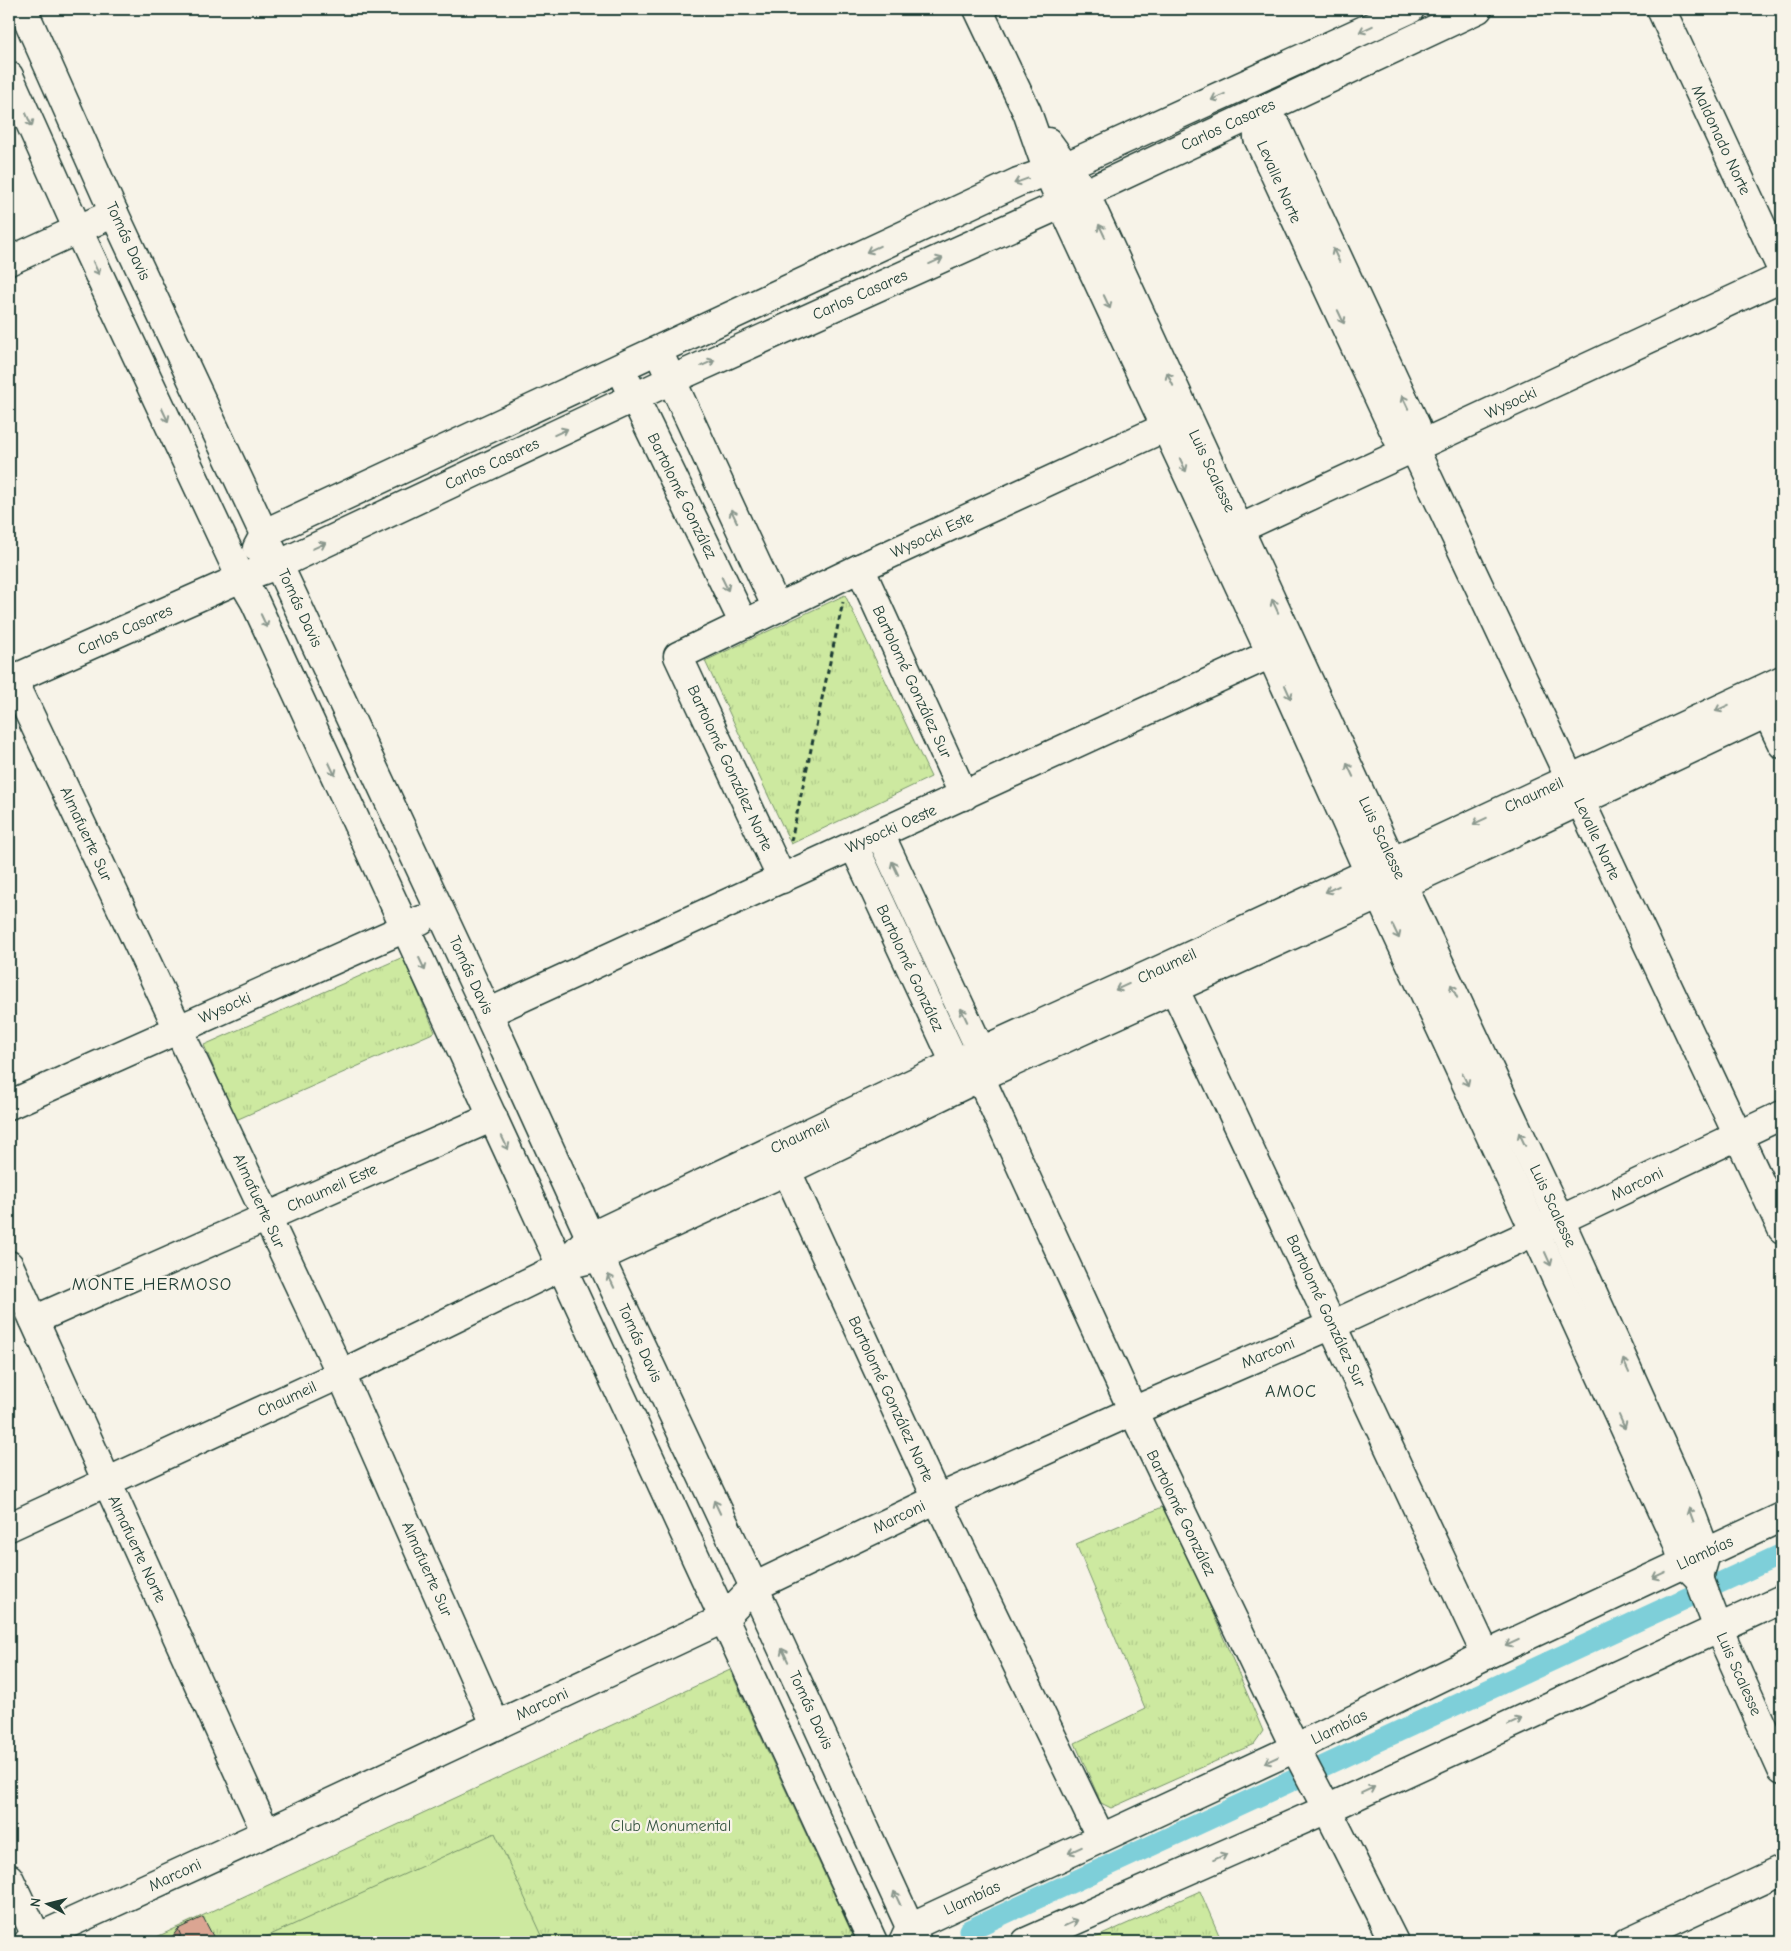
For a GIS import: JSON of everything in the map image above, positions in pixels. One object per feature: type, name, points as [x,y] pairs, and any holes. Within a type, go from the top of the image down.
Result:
[{"type":"street","name":"Tomás Davis","points":[[23,9],[114,213],[280,564],[754,1587],[910,1937]]},
{"type":"street","name":"Luis Scalesse","points":[[978,9],[1056,169],[1073,198],[1282,649],[1386,878],[1536,1232],[1676,1540],[1696,1565]]},
{"type":"street","name":"Carlos Casares","points":[[265,532],[1009,186],[1056,169],[1410,9]]},
{"type":"street","name":"Carlos Casares","points":[[11,680],[241,578],[280,564],[671,380],[1073,198],[1478,9]]},
{"type":"street","name":"Maldonado Norte","points":[[1661,9],[1782,270]]},
{"type":"street","points":[[9,76],[78,230],[241,578],[255,602],[406,928],[873,1942]]},
{"type":"street","name":"Levalle Norte","points":[[1257,111],[1277,127],[1285,144],[1416,426],[1414,448],[1782,1229]]},
{"type":"street","points":[[9,261],[114,213]]},
{"type":"street","name":"Wysocki","points":[[1239,529],[1782,277]]},
{"type":"street","points":[[658,350],[777,608]]},
{"type":"street","name":"Bartolomé González","points":[[619,368],[635,397],[744,624]]},
{"type":"street","name":"Luis Scalesse","points":[[1176,422],[1239,529],[1282,649]]},
{"type":"street","name":"Wysocki Este","points":[[678,656],[860,568],[1176,422]]},
{"type":"street","points":[[241,578],[265,532]]},
{"type":"street","name":"Bartolomé González Sur","points":[[860,568],[964,796]]},
{"type":"street","name":"Wysocki Oeste","points":[[488,1013],[1282,649]]},
{"type":"street","name":"Bartolomé González Norte","points":[[678,656],[782,879]]},
{"type":"street","name":"Almafuerte Sur","points":[[11,680],[341,1374],[496,1726]]},
{"type":"street","name":"Chaumeil","points":[[9,1527],[341,1374],[562,1266],[595,1247],[980,1064],[1170,979],[1574,791],[1769,704],[1782,680]]},
{"type":"street","points":[[1769,704],[1782,744]]},
{"type":"street","name":"Bartolomé González","points":[[880,834],[1133,1411],[1299,1757],[1394,1942]]},
{"type":"street","name":"Bartolomé González","points":[[854,846],[955,1063]]},
{"type":"street","name":"Luis Scalesse","points":[[1386,878],[1560,1220],[1685,1497],[1696,1565],[1714,1617],[1782,1770]]},
{"type":"street","name":"Wysocki","points":[[9,1104],[406,928],[440,909]]},
{"type":"street","name":"Bartolomé González Sur","points":[[1170,979],[1486,1655]]},
{"type":"street","name":"Chaumeil","points":[[781,1159],[955,1063],[980,1064]]},
{"type":"street","name":"Marconi","points":[[34,1941],[724,1619],[754,1587],[937,1499],[1133,1411],[1332,1325],[1536,1232],[1782,1115]]},
{"type":"street","name":"Chaumeil Este","points":[[34,1320],[492,1117]]},
{"type":"street","name":"Bartolomé González Norte","points":[[781,1159],[937,1499],[1101,1838]]},
{"type":"street","name":"Almafuerte Norte","points":[[9,1265],[266,1834]]},
{"type":"street","name":"Llambías","points":[[910,1937],[1101,1838],[1299,1757],[1486,1655],[1696,1565],[1782,1517]]},
{"type":"street","points":[[1026,1942],[1322,1800],[1714,1617],[1782,1599]]},
{"type":"street","points":[[1627,1942],[1782,1870]]},
{"type":"street","points":[[9,1878],[34,1941]]},
{"type":"path","points":[[791,844],[845,595]]},
{"type":"green space","points":[[845,595],[931,777],[791,844],[705,661]]},
{"type":"green space","points":[[403,957],[435,1032],[236,1120],[204,1045]]},
{"type":"green space","points":[[1167,1505],[1263,1731],[1254,1744],[1111,1808],[1101,1803],[1075,1743],[1145,1709],[1076,1544]]},
{"type":"green space","name":"Club Monumental","points":[[730,1670],[856,1942],[146,1942]]},
{"type":"green space","points":[[495,1833],[545,1942],[255,1942]]},
{"type":"green space","points":[[1200,1891],[1222,1942],[1086,1942]]},
{"type":"building","points":[[203,1917],[216,1942],[168,1942],[181,1936],[178,1929]]},
{"type":"waterway","points":[[969,1930],[1782,1554]]},
{"type":"district","name":"MONTE HERMOSO","points":[[152,1284]]},
{"type":"district","name":"AMOC","points":[[1291,1391]]}]
